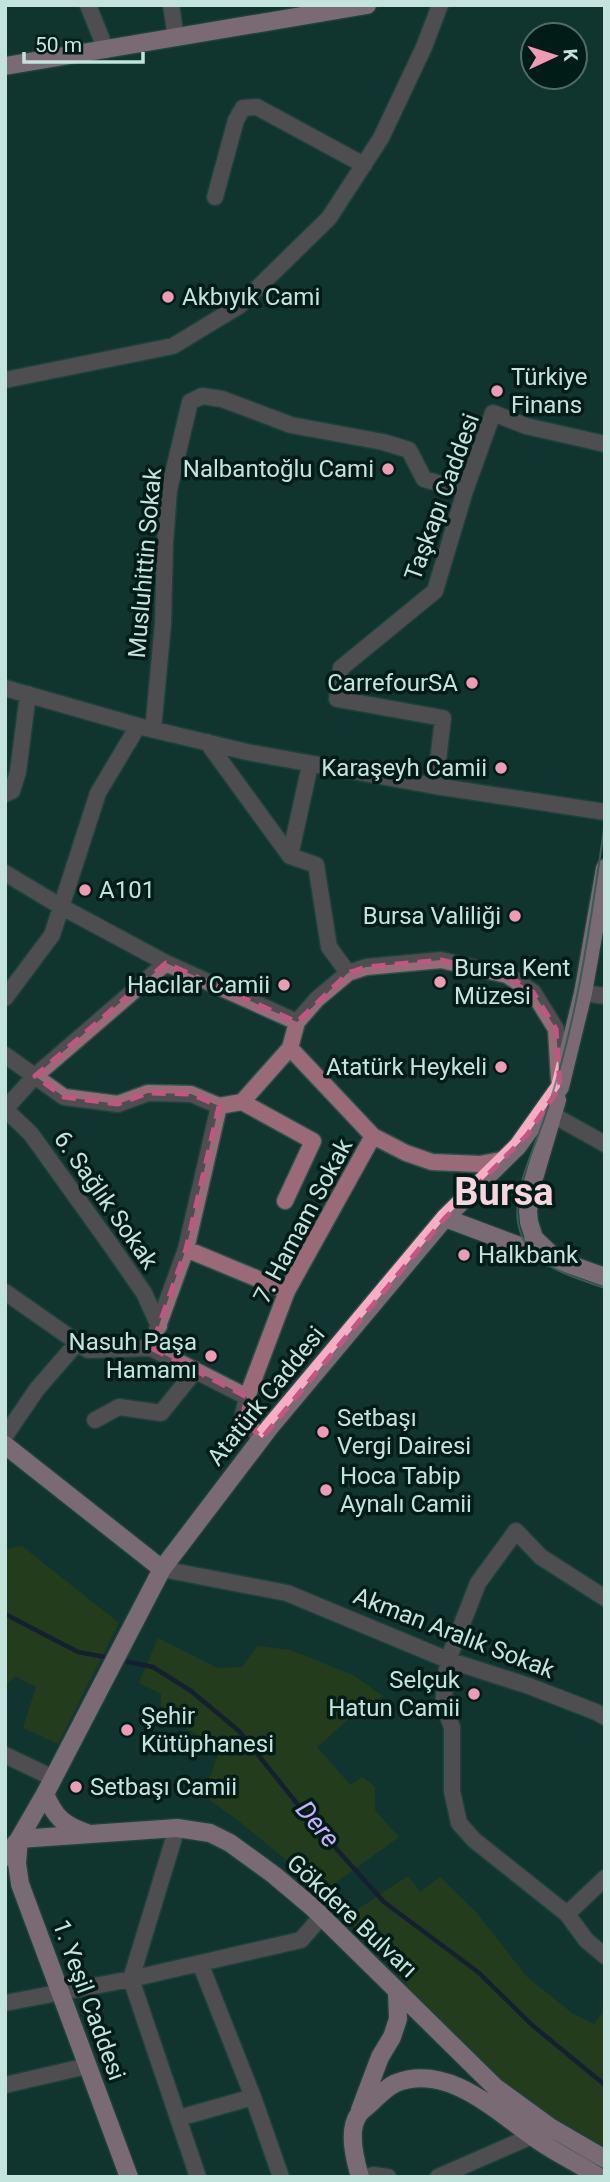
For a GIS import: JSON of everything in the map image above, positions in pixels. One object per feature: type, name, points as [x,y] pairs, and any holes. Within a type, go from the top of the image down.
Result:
[{"type":"main road","points":[[5,66],[367,5]]},
{"type":"main road","name":"Atatürk Caddesi","points":[[10,1847],[49,1786],[162,1569],[262,1437],[444,1218],[506,1159],[527,1135],[560,1087],[583,993],[605,868]]},
{"type":"main road","points":[[557,1260],[534,1238],[528,1211],[534,1178],[560,1087]]},
{"type":"main road","points":[[444,1218],[605,1277]]},
{"type":"main road","points":[[5,1445],[162,1569]]},
{"type":"main road","points":[[49,1786],[52,1811],[69,1827],[91,1834]]},
{"type":"main road","name":"Gökdere Bulvarı","points":[[10,1847],[91,1834],[177,1828],[210,1833],[230,1843],[274,1875],[321,1917],[495,2087],[550,2127],[605,2159]]},
{"type":"main road","name":"1. Yeşil Caddesi","points":[[10,1847],[17,1863],[20,1885],[129,2177]]},
{"type":"main road","points":[[360,2177],[355,2158],[357,2116],[398,2019],[397,1992]]},
{"type":"main road","points":[[357,2116],[395,2084],[417,2078],[444,2081],[491,2106],[532,2136],[599,2177]]},
{"type":"street","points":[[88,5],[106,50]]},
{"type":"street","points":[[171,5],[176,38]]},
{"type":"street","points":[[5,380],[173,346],[239,306],[329,218],[381,138],[424,47],[440,5]]},
{"type":"street","points":[[215,197],[236,120],[243,108],[257,107],[364,165]]},
{"type":"street","name":"Musluhittin Sokak","points":[[146,728],[163,624],[169,490],[190,402],[202,396],[222,399],[292,425],[383,442],[409,450],[424,479],[465,491]]},
{"type":"street","name":"Taşkapı Caddesi","points":[[435,786],[443,718],[337,699],[341,668],[435,591],[465,491],[493,413],[526,426],[605,444]]},
{"type":"street","points":[[5,688],[146,728],[310,765],[605,811]]},
{"type":"street","points":[[5,794],[12,791],[18,772],[28,694]]},
{"type":"street","points":[[5,998],[52,935],[98,793],[146,728]]},
{"type":"street","points":[[207,742],[290,856],[316,865],[329,947],[348,973]]},
{"type":"street","points":[[290,856],[310,765]]},
{"type":"street","points":[[5,873],[60,906],[166,962],[297,1022]]},
{"type":"street","points":[[5,1055],[64,1097],[118,1104],[148,1093],[191,1094],[219,1106],[242,1102],[290,1048],[297,1022],[317,999],[348,973],[366,967],[442,960],[507,975],[533,992],[556,1029],[560,1087]]},
{"type":"street","points":[[5,1109],[35,1076],[166,962]]},
{"type":"street","points":[[583,993],[605,996]]},
{"type":"street","points":[[290,1048],[373,1136],[406,1153],[432,1162],[481,1164],[506,1159]]},
{"type":"street","points":[[242,1102],[313,1141],[285,1201]]},
{"type":"street","points":[[151,1348],[186,1249],[219,1106]]},
{"type":"street","name":"6. Sağlık Sokak","points":[[5,1109],[31,1134],[117,1254],[144,1293],[159,1325]]},
{"type":"street","points":[[553,1115],[605,1144]]},
{"type":"street","name":"7. Hamam Sokak","points":[[262,1437],[242,1419],[247,1397],[286,1291],[373,1136]]},
{"type":"street","points":[[186,1249],[286,1291]]},
{"type":"street","points":[[5,1292],[88,1350],[151,1348],[247,1397]]},
{"type":"street","points":[[5,1436],[37,1389],[77,1342]]},
{"type":"street","points":[[95,1420],[119,1407],[161,1413],[195,1371]]},
{"type":"street","points":[[605,1598],[541,1557],[516,1531],[478,1583],[448,1660],[443,1704],[453,1727],[452,1791],[459,1823],[474,1840],[567,1914],[586,1940],[605,1956]]},
{"type":"street","name":"Akman Aralık Sokak","points":[[162,1569],[287,1593],[448,1660],[529,1685],[605,1717]]},
{"type":"street","points":[[5,1755],[49,1786]]},
{"type":"street","points":[[177,1828],[131,1979],[198,2177]]},
{"type":"street","points":[[567,1914],[605,1878]]},
{"type":"street","points":[[5,2003],[131,1979],[301,1940],[321,1917]]},
{"type":"street","points":[[200,1963],[253,2096],[281,2177]]},
{"type":"street","points":[[5,2085],[87,2066]]},
{"type":"street","points":[[179,2118],[253,2096]]},
{"type":"street","points":[[438,2177],[456,2173],[532,2136]]},
{"type":"street","points":[[367,2177],[388,2177]]},
{"type":"highlighted area","points":[[441,960],[507,975],[533,992],[556,1029],[560,1087],[527,1135],[445,1218],[262,1438],[242,1419],[247,1397],[151,1348],[186,1249],[219,1106],[191,1094],[148,1093],[118,1104],[64,1097],[35,1076],[166,963],[297,1022],[348,973],[366,967]]},
{"type":"green space","points":[[22,1546],[119,1623],[58,1744],[23,1728],[36,1687],[15,1676],[5,1686],[5,1549]]},
{"type":"green space","points":[[158,1638],[217,1668],[242,1667],[257,1646],[290,1650],[353,1675],[383,1696],[349,1719],[317,1747],[350,1785],[363,1777],[375,1787],[375,1810],[399,1837],[324,1891],[203,1795],[220,1750],[161,1712],[161,1694],[139,1683]]},
{"type":"green space","points":[[408,1876],[420,1892],[440,1877],[476,1912],[527,1977],[572,2013],[594,2024],[605,2009],[605,2148],[543,2112],[496,2075],[405,1991],[407,1985],[391,1967],[394,1954],[367,1939],[346,1917]]},
{"type":"waterway","name":"Dere","points":[[5,1614],[78,1652],[110,1658]]},
{"type":"waterway","name":"Dere","points":[[119,1660],[153,1667],[191,1691],[239,1731],[307,1816],[384,1902],[478,1972],[532,2025],[605,2085]]},
{"type":"tram line","points":[[605,822],[572,1019],[552,1096],[522,1181],[517,1207],[520,1231],[534,1254],[555,1269],[605,1288]]},
{"type":"place","name":"Akbıyık Cami","points":[[168,297]]},
{"type":"place","name":"Türkiye Finans","points":[[497,391]]},
{"type":"place","name":"Nalbantoğlu Cami","points":[[388,469]]},
{"type":"place","name":"CarrefourSA","points":[[472,683]]},
{"type":"place","name":"Karaşeyh Camii","points":[[501,768]]},
{"type":"place","name":"A101","points":[[85,890]]},
{"type":"place","name":"Bursa Valiliği","points":[[515,916]]},
{"type":"place","name":"Bursa Kent Müzesi","points":[[440,982]]},
{"type":"place","name":"Hacılar Camii","points":[[284,985]]},
{"type":"place","name":"Atatürk Heykeli","points":[[501,1067]]},
{"type":"place","name":"Halkbank","points":[[464,1255]]},
{"type":"place","name":"Nasuh Paşa Hamamı","points":[[211,1356]]},
{"type":"place","name":"Setbaşı Vergi Dairesi","points":[[323,1432]]},
{"type":"place","name":"Hoca Tabip Aynalı Camii","points":[[326,1490]]},
{"type":"place","name":"Selçuk Hatun Camii","points":[[474,1694]]},
{"type":"place","name":"Şehir Kütüphanesi","points":[[127,1730]]},
{"type":"place","name":"Setbaşı Camii","points":[[76,1787]]},
{"type":"district","name":"Bursa","points":[[504,1192]]}]
